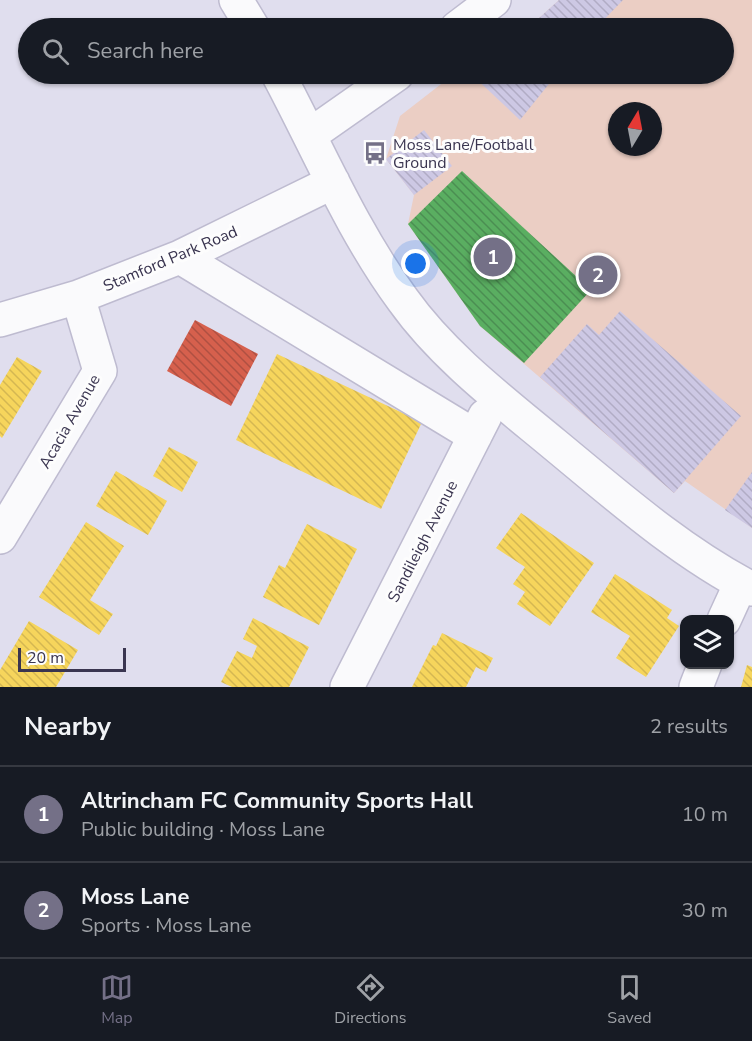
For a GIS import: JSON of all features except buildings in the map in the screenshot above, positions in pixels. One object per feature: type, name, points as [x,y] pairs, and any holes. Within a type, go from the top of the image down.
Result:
[{"type":"street","points":[[236,0],[248,18]]},
{"type":"street","points":[[470,18],[494,0]]},
{"type":"street","points":[[283,84],[376,260],[404,302],[443,346],[495,395],[662,531],[746,586],[727,615]]},
{"type":"street","points":[[310,135],[383,84]]},
{"type":"street","name":"Stamford Park Road","points":[[0,320],[78,297],[180,257],[333,182]]},
{"type":"street","points":[[180,257],[475,436]]},
{"type":"street","name":"Acacia Avenue","points":[[0,537],[100,371],[78,297]]},
{"type":"street","name":"Sandileigh Avenue","points":[[347,687],[495,395]]},
{"type":"street","points":[[696,687],[703,669]]},
{"type":"shaded area","points":[[559,0],[752,0],[752,528],[685,481],[674,493],[480,326],[408,224],[414,195],[386,159],[400,116],[441,84],[734,84],[734,18],[539,18]]},
{"type":"place","name":"Moss Lane/Football Ground","points":[[375,153]]},
{"type":"place","name":"Altrincham FC Community Sports Hall","points":[[493,257]]},
{"type":"place","name":"Moss Lane","points":[[598,275]]}]
